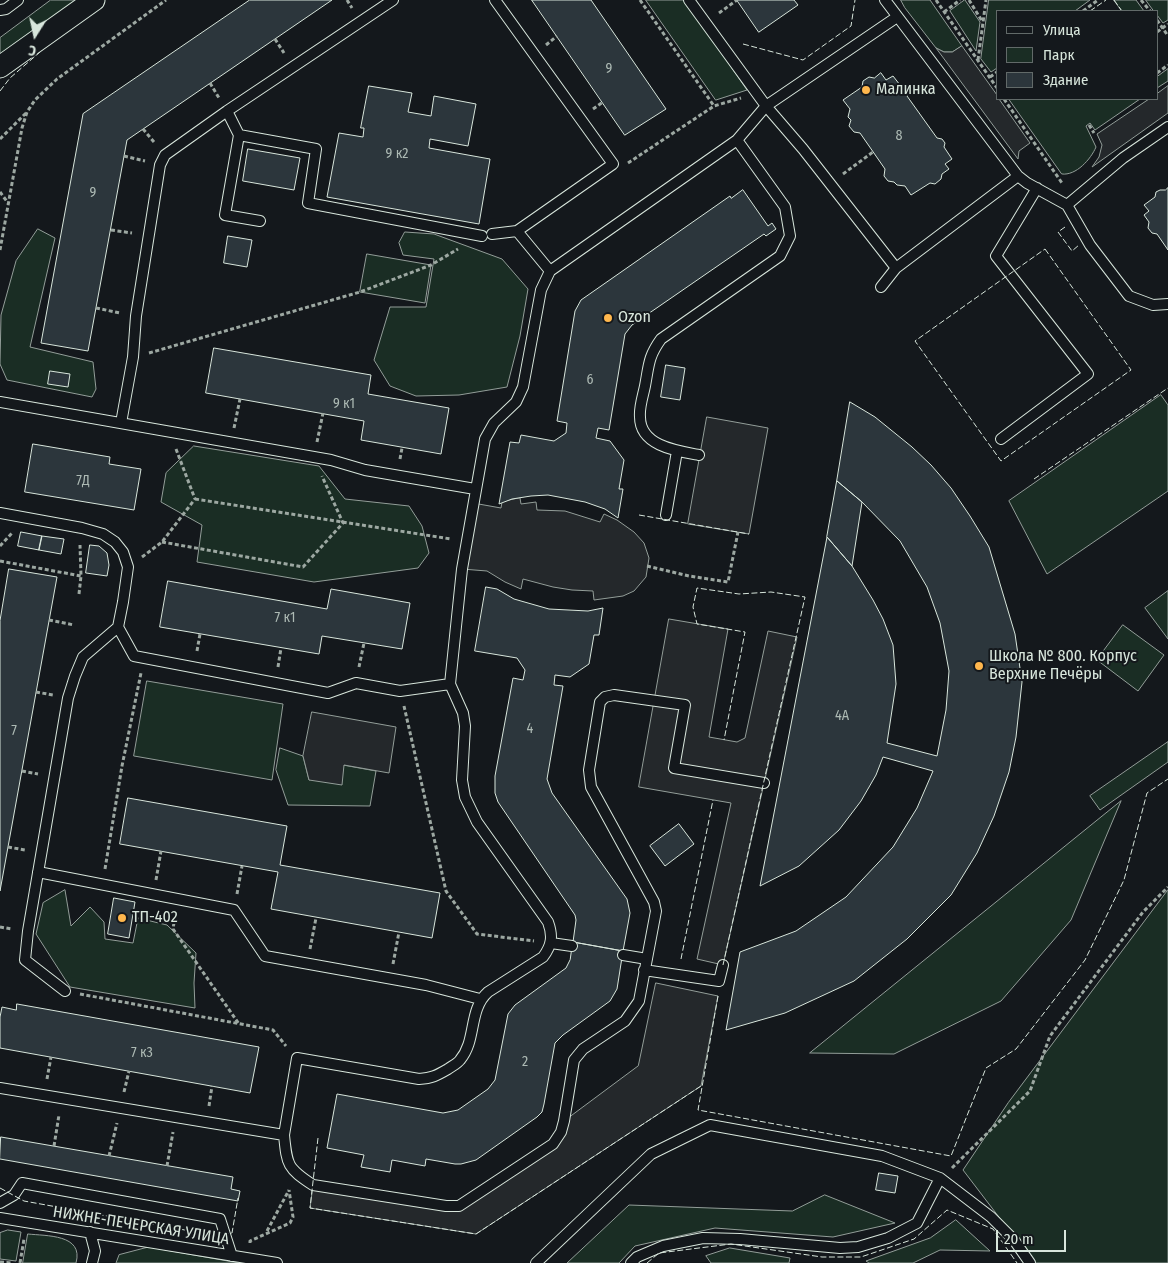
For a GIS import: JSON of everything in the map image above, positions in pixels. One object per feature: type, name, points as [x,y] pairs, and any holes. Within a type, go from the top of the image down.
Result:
[{"type":"street","points":[[0,66],[94,0]]},
{"type":"lane","points":[[0,10],[6,9],[18,0]]},
{"type":"lane","points":[[121,423],[134,357],[136,316],[160,165],[164,155],[393,0]]},
{"type":"lane","points":[[239,135],[316,149],[308,203],[487,235],[517,232],[613,164],[495,0]]},
{"type":"lane","points":[[689,0],[766,106],[803,149],[896,268]]},
{"type":"lane","points":[[885,0],[1018,176],[1067,205],[1090,245],[1129,296],[1153,305],[1168,304]]},
{"type":"lane","points":[[764,783],[674,768],[685,705],[614,695],[605,697],[600,702],[589,770],[591,787],[654,902],[656,911],[639,1001],[625,1021],[582,1049],[574,1060],[564,1121],[553,1144],[459,1206],[446,1206],[313,1185],[296,1174],[287,1159],[284,1135],[297,1058],[419,1079],[433,1078],[459,1062],[468,1048],[480,999],[543,957],[551,943],[551,932],[548,922],[477,822],[465,797],[462,780],[465,726],[463,712],[450,684],[466,541],[485,439],[494,423],[516,402],[523,387],[541,290],[550,271],[736,140],[766,106],[897,17]]},
{"type":"lane","points":[[227,111],[239,135],[225,215],[260,221]]},
{"type":"lane","points":[[1067,205],[1123,158],[1168,127]]},
{"type":"lane","points":[[699,455],[660,446],[645,433],[639,418],[651,354],[660,339],[780,256],[790,236],[785,207],[736,140]]},
{"type":"lane","points":[[881,287],[896,268],[1018,176]]},
{"type":"lane","points":[[1002,439],[1088,374],[996,256],[1037,188]]},
{"type":"lane","points":[[517,232],[550,271]]},
{"type":"lane","points":[[0,402],[315,457],[365,470],[475,489]]},
{"type":"lane","points":[[666,515],[677,451]]},
{"type":"lane","points":[[0,512],[103,534],[116,542],[123,552],[128,567],[118,627],[83,657],[74,676],[68,698],[38,872],[25,960],[65,991]]},
{"type":"lane","points":[[118,627],[134,656],[328,693],[356,682],[400,691],[450,684]]},
{"type":"lane","points":[[38,872],[234,910],[265,956],[426,985],[480,999]]},
{"type":"lane","points":[[551,943],[572,946]]},
{"type":"lane","points":[[623,955],[647,959]]},
{"type":"lane","points":[[644,970],[719,981],[723,965]]},
{"type":"lane","points":[[0,1088],[284,1135]]},
{"type":"lane","points":[[536,1263],[651,1154],[710,1125],[882,1156],[940,1178],[991,1218],[1014,1240],[1030,1263]]},
{"type":"lane","points":[[631,1263],[637,1257],[663,1246],[703,1238],[740,1239],[840,1248],[858,1247],[888,1238],[917,1223],[940,1178]]},
{"type":"lane","points":[[0,1203],[14,1195],[22,1183],[220,1218],[232,1256]]},
{"type":"lane","name":"НИЖНЕ-ПЕЧЕРСКАЯ УЛИЦА","points":[[0,1218],[277,1263]]},
{"type":"lane","points":[[90,1232],[96,1251],[92,1263]]},
{"type":"path","points":[[0,250],[22,128],[35,100],[57,79],[166,0]]},
{"type":"path","points":[[640,0],[714,106]]},
{"type":"path","points":[[706,23],[737,0]]},
{"type":"path","points":[[936,0],[990,78],[995,82]]},
{"type":"path","points":[[944,12],[960,0]]},
{"type":"path","points":[[969,0],[983,22]]},
{"type":"path","points":[[978,61],[986,0]]},
{"type":"path","points":[[1083,10],[1098,0]]},
{"type":"path","points":[[1158,22],[1168,36]]},
{"type":"path","points":[[1158,31],[1168,24]]},
{"type":"path","points":[[990,78],[996,73]]},
{"type":"path","points":[[613,164],[627,163],[714,106],[756,93]]},
{"type":"path","points":[[1005,100],[1062,183],[1067,205]]},
{"type":"path","points":[[0,139],[28,112]]},
{"type":"path","points":[[1088,125],[1094,133]]},
{"type":"path","points":[[829,184],[873,152]]},
{"type":"path","points":[[0,192],[8,204]]},
{"type":"path","points":[[110,230],[149,236]]},
{"type":"path","points":[[134,357],[360,292],[431,265],[487,235]]},
{"type":"path","points":[[96,308],[136,316]]},
{"type":"path","points":[[232,442],[240,399]]},
{"type":"path","points":[[315,457],[323,414]]},
{"type":"path","points":[[171,432],[195,499]]},
{"type":"path","points":[[176,449],[186,451]]},
{"type":"path","points":[[322,475],[343,523]]},
{"type":"path","points":[[195,499],[466,541]]},
{"type":"path","points":[[128,567],[162,542],[195,499]]},
{"type":"path","points":[[162,542],[302,567],[343,523]]},
{"type":"path","points":[[79,594],[82,528]]},
{"type":"path","points":[[648,566],[689,576],[728,582],[738,532]]},
{"type":"path","points":[[0,561],[81,576]]},
{"type":"path","points":[[49,620],[74,625]]},
{"type":"path","points":[[356,682],[364,643]]},
{"type":"path","points":[[103,884],[122,766],[144,658]]},
{"type":"path","points":[[400,691],[446,891],[478,934],[551,943]]},
{"type":"path","points":[[153,894],[161,851]]},
{"type":"path","points":[[234,910],[242,866]]},
{"type":"path","points":[[940,1178],[959,1162],[1030,1091],[1050,1036],[1143,912],[1168,886]]},
{"type":"path","points":[[178,898],[173,929],[240,1024]]},
{"type":"path","points":[[308,964],[316,918]]},
{"type":"path","points":[[390,978],[399,932]]},
{"type":"path","points":[[65,991],[273,1030],[297,1058]]},
{"type":"path","points":[[44,1094],[51,1057]]},
{"type":"path","points":[[109,1156],[129,1071]]},
{"type":"path","points":[[54,1146],[62,1097]]},
{"type":"path","points":[[167,1166],[176,1116]]},
{"type":"path","points":[[247,1258],[250,1240],[290,1223],[293,1217],[289,1190],[267,1232]]},
{"type":"path","points":[[20,1263],[24,1238]]},
{"type":"path","points":[[0,1262],[12,1263]]},
{"type":"green space","points":[[51,0],[84,0],[0,56],[0,38]]},
{"type":"green space","points":[[646,0],[685,0],[747,90],[716,100]]},
{"type":"green space","points":[[901,0],[930,0],[962,46],[952,52],[944,52],[936,48]]},
{"type":"green space","points":[[965,0],[980,22],[976,51],[950,11]]},
{"type":"green space","points":[[989,0],[1090,0],[1076,10],[996,10],[996,69],[991,72],[981,59]]},
{"type":"green space","points":[[1114,0],[1136,0],[1143,10],[1121,10]]},
{"type":"green space","points":[[1146,0],[1168,0],[1168,20],[1163,23],[1158,16],[1158,10],[1153,10]]},
{"type":"green space","points":[[1168,69],[1168,81],[1158,87],[1158,76]]},
{"type":"green space","points":[[1010,100],[1139,100],[1095,130],[1090,123],[1086,126],[1096,147],[1094,152],[1078,170],[1062,174]]},
{"type":"green space","points":[[38,229],[55,238],[30,347],[93,362],[96,389],[92,397],[7,380],[0,364],[1,315],[16,261]]},
{"type":"green space","points":[[405,232],[434,234],[502,259],[528,289],[520,336],[507,387],[459,395],[416,396],[390,386],[374,360],[390,307],[426,307],[434,259],[403,255],[399,243]]},
{"type":"green space","points":[[367,254],[431,265],[425,303],[360,292]]},
{"type":"green space","points":[[1161,395],[1168,405],[1168,491],[1047,574],[1009,501]]},
{"type":"green space","points":[[194,446],[319,466],[345,499],[409,506],[422,526],[429,553],[418,568],[314,582],[197,562],[202,525],[161,502],[166,473]]},
{"type":"green space","points":[[1168,591],[1168,639],[1145,608]]},
{"type":"green space","points":[[1123,625],[1164,655],[1138,691],[1097,660]]},
{"type":"green space","points":[[147,681],[283,704],[272,780],[134,756]]},
{"type":"green space","points":[[1168,742],[1168,762],[1100,810],[1090,796]]},
{"type":"green space","points":[[280,748],[303,756],[309,780],[343,765],[376,771],[370,806],[288,805],[276,770]]},
{"type":"green space","points":[[1121,801],[1071,920],[1001,1001],[894,1054],[810,1053]]},
{"type":"green space","points":[[65,890],[71,926],[90,907],[104,922],[105,939],[133,943],[138,918],[167,925],[196,953],[195,1008],[70,987],[36,934],[43,903]]},
{"type":"green space","points":[[1168,890],[1168,1263],[1034,1263],[963,1170],[1008,1103]]},
{"type":"green space","points":[[825,1195],[895,1223],[833,1237],[715,1228],[635,1246],[619,1263],[567,1263],[629,1205],[792,1211]]},
{"type":"green space","points":[[956,1220],[990,1251],[940,1250],[913,1263],[869,1263],[866,1261],[930,1238]]},
{"type":"green space","points":[[8,1230],[21,1232],[16,1261],[0,1259],[0,1233]]},
{"type":"green space","points":[[28,1234],[53,1236],[69,1242],[77,1254],[76,1263],[23,1263]]},
{"type":"green space","points":[[149,1247],[239,1263],[116,1263],[119,1255]]},
{"type":"green space","points":[[730,1248],[790,1258],[789,1263],[711,1263],[706,1256]]},
{"type":"shaded area","points":[[962,46],[996,94],[996,100],[1000,100],[1030,143],[1019,151],[1018,159],[936,48],[944,52],[952,52]]},
{"type":"shaded area","points":[[1168,86],[1168,113],[1092,167],[1099,157],[1102,145],[1097,134],[1148,100],[1158,100],[1158,93]]},
{"type":"shaded area","points":[[707,417],[768,428],[749,534],[688,524]]},
{"type":"shaded area","points":[[520,498],[521,504],[536,502],[537,510],[565,511],[600,522],[604,514],[617,520],[634,532],[644,543],[649,558],[646,577],[634,591],[623,596],[594,600],[593,591],[553,587],[523,579],[521,589],[487,571],[462,569],[473,503],[501,508],[502,502]]},
{"type":"shaded area","points":[[669,619],[728,629],[709,737],[737,742],[745,738],[768,631],[797,637],[723,965],[697,959],[731,803],[639,787]]},
{"type":"shaded area","points":[[312,712],[396,727],[389,773],[344,765],[342,785],[309,780],[303,756]]},
{"type":"shaded area","points":[[656,983],[718,996],[701,1086],[476,1234],[310,1208],[313,1185],[459,1206],[553,1144],[564,1121],[638,1066]]},
{"type":"building","points":[[250,0],[332,0],[127,140],[88,351],[41,343],[83,114]]},
{"type":"building","points":[[532,0],[591,0],[666,109],[625,135]]},
{"type":"building","points":[[737,0],[794,0],[798,5],[759,32]]},
{"type":"building","points":[[881,73],[886,80],[893,76],[900,85],[905,86],[908,91],[907,96],[937,138],[942,139],[945,143],[944,147],[952,159],[945,164],[949,169],[942,174],[941,179],[935,184],[930,183],[911,195],[905,186],[888,181],[884,176],[885,169],[860,133],[854,132],[849,126],[851,120],[848,117],[850,109],[843,100],[862,87],[863,81],[869,77],[874,78]]},
{"type":"building","points":[[369,86],[412,93],[408,112],[431,116],[434,96],[476,104],[468,146],[430,139],[429,148],[490,159],[479,224],[327,197],[339,133],[363,137],[364,128],[361,128]]},
{"type":"building","points":[[248,149],[300,158],[294,190],[243,181]]},
{"type":"building","points":[[1168,188],[1168,250],[1157,234],[1152,233],[1148,228],[1149,222],[1144,215],[1149,211],[1144,205],[1155,197],[1156,192]]},
{"type":"building","points":[[743,190],[768,226],[772,223],[776,229],[766,236],[764,234],[632,325],[625,334],[609,430],[598,428],[596,438],[610,441],[624,460],[619,489],[623,489],[618,518],[605,509],[585,502],[548,495],[512,499],[499,504],[510,442],[519,443],[521,435],[554,441],[566,433],[567,423],[557,421],[575,311],[581,300],[730,196],[731,198]]},
{"type":"building","points":[[228,236],[252,240],[247,267],[224,263]]},
{"type":"building","points":[[214,348],[371,375],[368,394],[449,408],[441,454],[361,440],[364,421],[206,393]]},
{"type":"building","points":[[666,365],[685,368],[680,400],[661,397]]},
{"type":"building","points":[[50,371],[70,374],[68,387],[48,384]]},
{"type":"building","points":[[850,402],[875,417],[931,465],[951,488],[989,547],[1015,634],[1022,682],[1016,737],[1009,772],[994,816],[977,853],[951,895],[907,939],[854,981],[785,1013],[726,1030],[740,952],[796,931],[846,897],[893,847],[917,808],[933,771],[883,757],[876,775],[861,801],[839,830],[799,866],[760,886],[827,537],[852,566],[873,600],[893,645],[896,684],[887,743],[937,756],[946,710],[949,671],[940,623],[927,587],[900,541],[862,502],[837,481]]},
{"type":"building","points":[[33,444],[110,457],[109,464],[141,469],[134,510],[25,492]]},
{"type":"building","points":[[837,481],[862,502],[852,566],[827,537]]},
{"type":"building","points":[[21,532],[42,536],[39,550],[18,546]]},
{"type":"building","points":[[42,536],[64,539],[61,554],[39,550]]},
{"type":"building","points":[[90,545],[99,546],[107,553],[109,565],[107,576],[86,573]]},
{"type":"building","points":[[9,569],[57,577],[0,891],[0,621]]},
{"type":"building","points":[[168,581],[327,609],[331,589],[410,603],[402,649],[322,636],[319,654],[160,627]]},
{"type":"building","points":[[486,587],[497,589],[514,599],[549,609],[588,611],[603,608],[599,635],[594,635],[589,664],[570,677],[555,675],[554,685],[563,686],[547,779],[552,793],[627,899],[630,913],[623,951],[573,942],[575,915],[498,802],[495,793],[495,776],[513,678],[523,680],[525,670],[517,658],[475,651]]},
{"type":"building","points":[[128,798],[287,826],[280,865],[440,893],[432,938],[271,909],[278,872],[120,844]]},
{"type":"building","points":[[679,824],[694,844],[665,866],[650,846]]},
{"type":"building","name":"ТП-402","points":[[114,898],[135,902],[129,938],[108,934]]},
{"type":"building","points":[[573,942],[623,951],[617,989],[610,1001],[563,1035],[555,1043],[544,1104],[542,1112],[537,1117],[476,1160],[461,1164],[426,1159],[425,1166],[392,1160],[390,1172],[361,1167],[364,1155],[327,1148],[337,1094],[443,1113],[458,1110],[488,1089],[495,1080],[508,1014],[515,1005],[566,968],[570,960]]},
{"type":"building","points":[[17,1004],[259,1047],[250,1093],[0,1048],[0,1017],[2,1007],[16,1010]]},
{"type":"building","points":[[1,1137],[233,1177],[231,1189],[240,1191],[238,1201],[0,1159]]},
{"type":"building","points":[[879,1173],[898,1176],[895,1193],[876,1190]]},
{"type":"fence","points":[[743,44],[803,60],[851,26],[855,0]]},
{"type":"fence","points":[[1091,10],[1106,0]]},
{"type":"fence","points":[[1114,0],[1121,10]]},
{"type":"fence","points":[[0,91],[10,78],[40,52]]},
{"type":"fence","points":[[1065,227],[1058,232],[1072,251],[1079,245]]},
{"type":"fence","points":[[1045,249],[1131,370],[1001,461],[915,341],[1045,249]]},
{"type":"fence","points":[[1034,479],[1168,388]]},
{"type":"fence","points":[[639,515],[749,534]]},
{"type":"fence","points":[[723,965],[805,597],[771,592],[739,594],[697,588],[693,607],[697,624],[745,632],[724,740]]},
{"type":"fence","points":[[718,996],[698,1110],[951,1156],[986,1068],[1016,1049],[1085,960],[1124,880],[1147,793],[1168,779]]},
{"type":"fence","points":[[681,959],[713,800]]},
{"type":"fence","points":[[318,1138],[310,1208],[476,1234],[701,1086]]},
{"type":"fence","points":[[0,1188],[24,1201],[218,1236],[232,1233],[238,1198]]},
{"type":"fence","points":[[647,1263],[659,1253],[731,1244],[822,1257],[861,1257],[914,1239],[947,1210],[993,1229],[1017,1263]]},
{"type":"place","name":"Малинка","points":[[866,90]]},
{"type":"place","name":"Ozon","points":[[608,318]]},
{"type":"place","name":"Школа № 800. Корпус Верхние Печёры","points":[[979,666]]},
{"type":"place","name":"ТП-402","points":[[122,918]]}]
